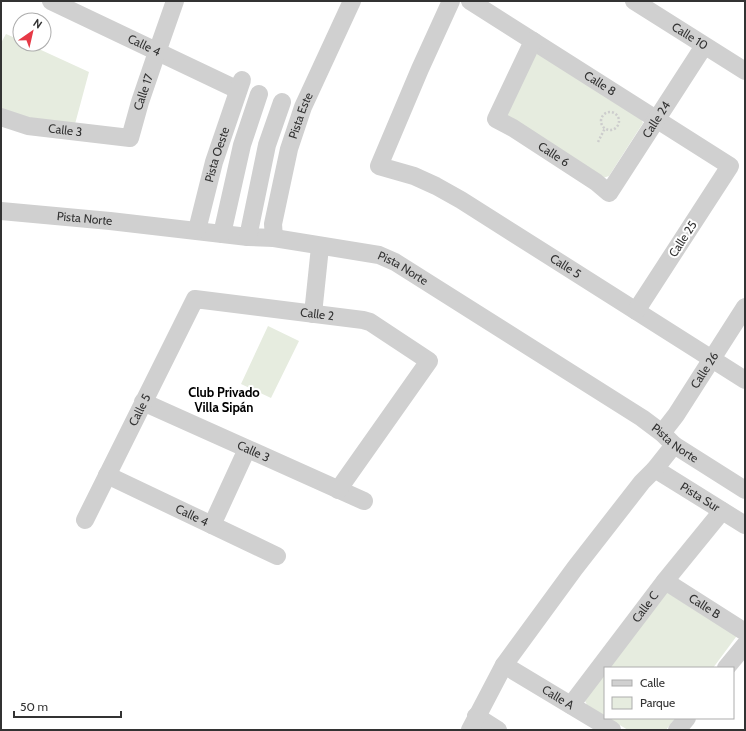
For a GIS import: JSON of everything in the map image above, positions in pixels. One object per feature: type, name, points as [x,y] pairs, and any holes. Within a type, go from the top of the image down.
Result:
[{"type":"street","name":"Calle 4","points":[[51,1],[157,51],[240,85]]},
{"type":"street","name":"Calle 17","points":[[130,138],[140,102],[175,1]]},
{"type":"street","name":"Pista Este","points":[[274,238],[274,224],[289,149],[303,107],[352,1]]},
{"type":"street","name":"Calle 5","points":[[451,1],[420,69],[379,166],[414,176],[461,200],[745,380]]},
{"type":"street","name":"Calle 8","points":[[470,1],[730,166]]},
{"type":"street","name":"Calle 10","points":[[634,1],[745,71]]},
{"type":"street","name":"Calle 6","points":[[533,41],[496,119],[513,128],[596,182],[609,193]]},
{"type":"street","name":"Calle 24","points":[[609,193],[704,46]]},
{"type":"street","name":"Pista Oeste","points":[[197,230],[214,162],[240,85]]},
{"type":"street","points":[[222,234],[242,145],[259,94]]},
{"type":"street","points":[[248,237],[267,145],[282,102]]},
{"type":"street","name":"Calle 3","points":[[1,118],[28,126],[130,138]]},
{"type":"street","name":"Calle 25","points":[[636,311],[730,166]]},
{"type":"street","name":"Pista Norte","points":[[1,211],[197,230],[248,237],[274,238],[379,256],[395,262],[629,410],[668,439],[745,490]]},
{"type":"street","points":[[313,314],[320,247]]},
{"type":"street","name":"Calle 5","points":[[84,520],[195,299]]},
{"type":"street","name":"Calle 2","points":[[195,299],[370,322],[429,361],[338,490]]},
{"type":"street","name":"Calle 26","points":[[473,723],[504,665],[575,568],[642,482],[656,469],[676,415],[745,307]]},
{"type":"street","name":"Calle 3","points":[[143,402],[364,501]]},
{"type":"street","points":[[212,525],[247,449]]},
{"type":"street","name":"Pista Sur","points":[[656,469],[745,525]]},
{"type":"street","name":"Calle 4","points":[[107,475],[277,556]]},
{"type":"street","name":"Calle C","points":[[571,705],[665,582],[722,511]]},
{"type":"street","name":"Calle B","points":[[665,582],[745,632]]},
{"type":"street","points":[[727,667],[745,644]]},
{"type":"street","name":"Calle A","points":[[504,665],[612,730]]},
{"type":"street","points":[[677,730],[686,719]]},
{"type":"street","points":[[473,723],[498,730]]},
{"type":"path","points":[[609,111],[616,114],[619,118],[617,126],[609,130],[605,128],[601,122],[603,115],[609,111]]},
{"type":"path","points":[[598,142],[605,128]]},
{"type":"green space","points":[[6,34],[12,37],[12,52],[45,52],[89,72],[75,124],[22,117],[1,109],[1,43]]},
{"type":"green space","points":[[538,52],[640,116],[643,123],[609,176],[603,178],[508,118],[505,113],[529,56]]},
{"type":"green space","points":[[268,326],[299,341],[271,398],[241,384]]},
{"type":"green space","points":[[665,591],[736,636],[714,667],[608,667]]},
{"type":"green space","points":[[604,672],[604,715],[587,705],[585,701]]},
{"type":"green space","points":[[610,719],[674,719],[666,730],[628,730]]},
{"type":"district","name":"Club Privado Villa Sipán","points":[[224,400]]}]
